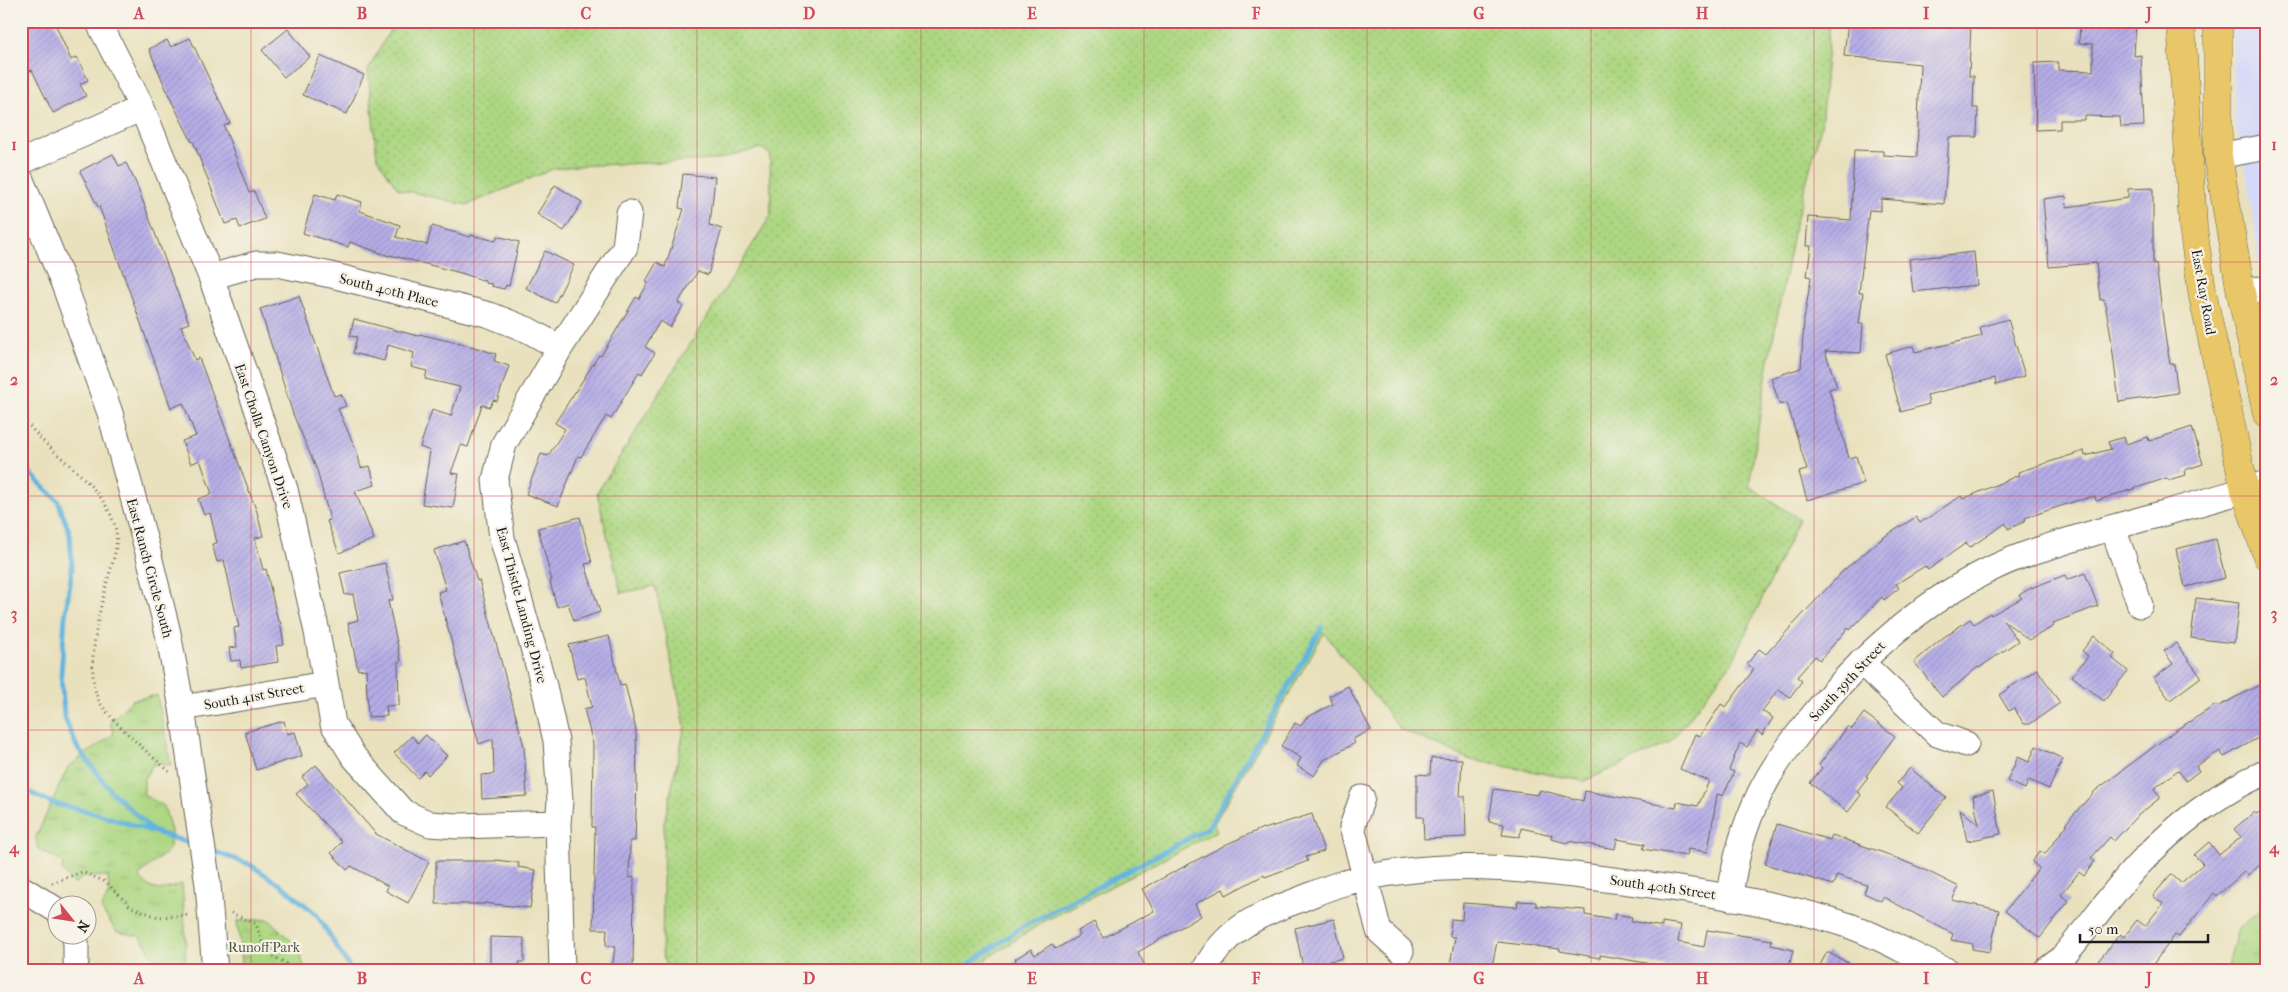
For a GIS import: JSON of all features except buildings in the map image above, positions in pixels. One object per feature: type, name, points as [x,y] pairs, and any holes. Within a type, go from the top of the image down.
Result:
[{"type":"main road","name":"East Ray Road","points":[[2181,21],[2193,228],[2203,297],[2256,487],[2267,556]]},
{"type":"main road","points":[[2218,21],[2218,156],[2254,289],[2267,414]]},
{"type":"street","name":"East Cholla Canyon Drive","points":[[98,21],[142,108],[211,277],[285,489],[317,632],[333,724],[354,756],[403,812],[430,824],[458,826],[558,823]]},
{"type":"street","points":[[21,162],[142,108]]},
{"type":"street","points":[[2218,156],[2267,147]]},
{"type":"street","name":"East Ranch Circle South","points":[[21,180],[65,287],[110,413],[164,614],[182,708],[195,793],[208,885],[216,971]]},
{"type":"street","name":"East Thistle Landing Drive","points":[[562,971],[558,823],[560,801],[556,741],[534,650],[502,538],[495,480],[504,444],[560,348],[625,247],[629,213]]},
{"type":"street","name":"South 40th Place","points":[[211,277],[256,264],[277,264],[490,315],[528,330],[560,348]]},
{"type":"street","name":"South 39th Street","points":[[1730,898],[1742,838],[1760,791],[1783,753],[1861,662],[1921,610],[1994,567],[2054,544],[2256,487]]},
{"type":"street","points":[[2113,528],[2140,605]]},
{"type":"street","points":[[1861,662],[1936,734],[1966,744]]},
{"type":"street","name":"South 41st Street","points":[[182,708],[326,684]]},
{"type":"street","points":[[2045,971],[2060,960],[2140,863],[2176,828],[2223,795],[2267,772]]},
{"type":"street","points":[[1362,798],[1352,827],[1379,931],[1402,951]]},
{"type":"street","name":"South 40th Street","points":[[1204,971],[1233,931],[1269,911],[1344,883],[1397,872],[1453,866],[1518,868],[1730,898],[1793,910],[1851,926],[1907,962],[1948,971]]},
{"type":"street","points":[[76,944],[76,961]]},
{"type":"path","points":[[21,414],[45,444],[103,499],[115,524],[117,550],[100,608],[96,638],[93,673],[98,699],[128,733],[195,793]]},
{"type":"path","points":[[39,899],[47,885],[82,872],[106,882],[131,907],[158,917],[210,912],[234,913],[256,924],[265,951],[298,971]]},
{"type":"shaded area","points":[[2232,21],[2267,21],[2267,313],[2247,177],[2235,123]]},
{"type":"green space","points":[[395,21],[1830,21],[1821,127],[1794,228],[1767,371],[1749,486],[1799,519],[1733,661],[1670,743],[1584,781],[1471,760],[1400,729],[1324,633],[1214,824],[1217,831],[1043,922],[968,971],[667,971],[662,952],[664,823],[685,726],[655,586],[621,593],[597,493],[771,215],[770,154],[761,148],[716,160],[575,166],[553,169],[467,205],[398,189],[377,158],[368,70]]},
{"type":"green space","points":[[157,695],[171,765],[154,764],[144,778],[144,795],[164,806],[171,831],[170,848],[139,877],[149,887],[159,890],[182,884],[187,971],[163,971],[140,936],[117,932],[101,909],[109,892],[108,876],[83,877],[74,884],[62,870],[63,864],[60,861],[38,849],[36,837],[68,767],[114,734],[110,722],[132,700]]},
{"type":"green space","points":[[2267,905],[2267,971],[2226,971],[2238,929]]},
{"type":"green space","name":"Runoff Park","points":[[268,919],[298,947],[305,971],[243,971],[237,921]]},
{"type":"waterway","points":[[21,464],[58,501],[70,534],[72,570],[65,617],[61,674],[64,716],[77,747],[111,791],[153,831]]},
{"type":"waterway","points":[[959,971],[1021,928],[1208,828],[1322,627]]},
{"type":"waterway","points":[[21,788],[52,803],[98,814],[195,845]]},
{"type":"waterway","points":[[210,850],[249,864],[281,885],[317,915],[352,971]]}]
